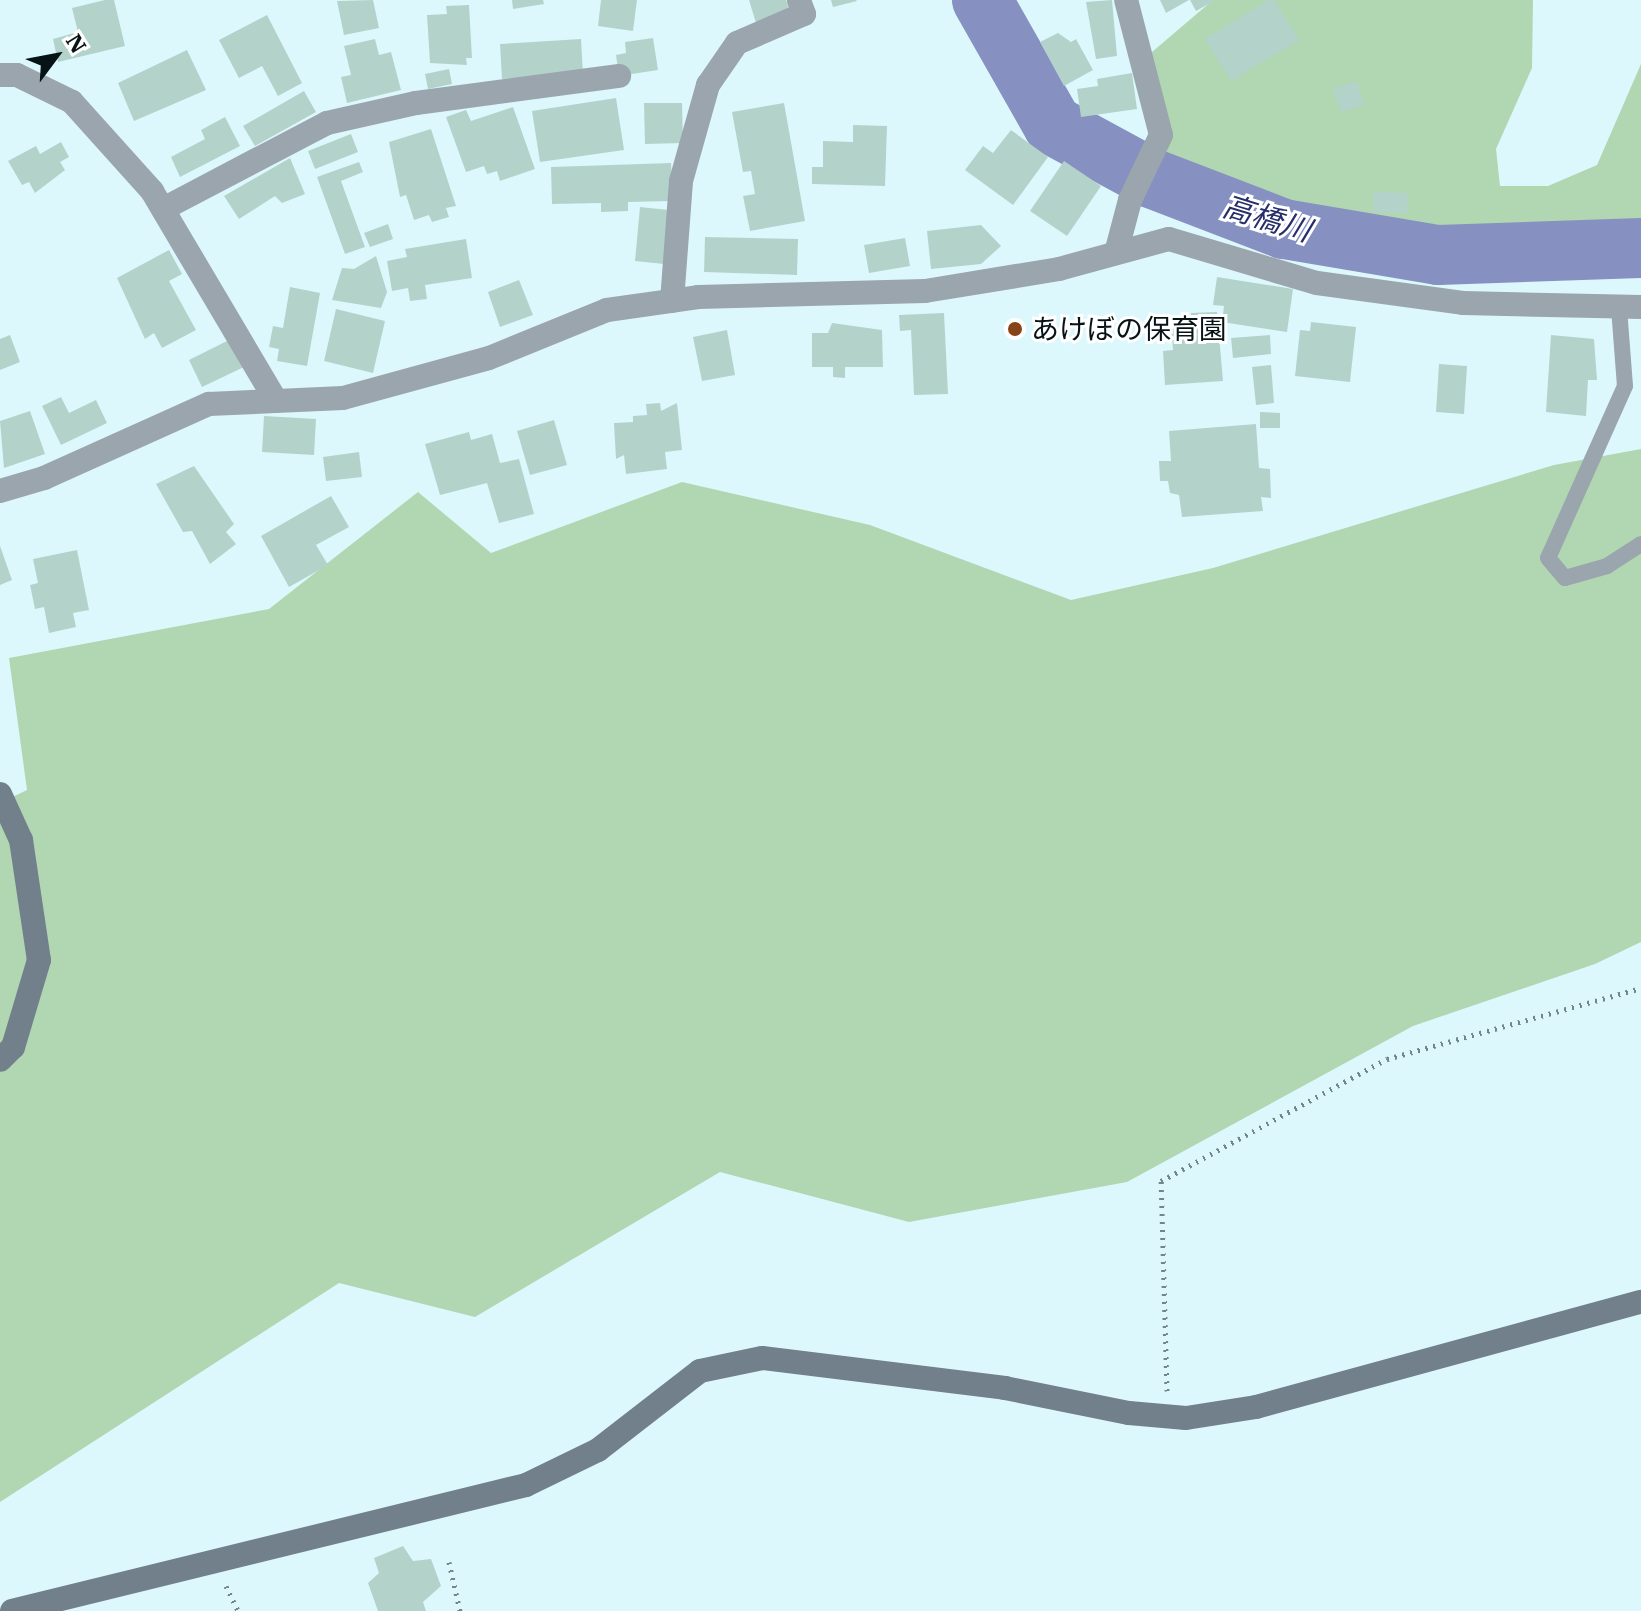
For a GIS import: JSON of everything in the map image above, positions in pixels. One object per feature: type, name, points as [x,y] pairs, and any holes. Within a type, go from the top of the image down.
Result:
[{"type":"street","points":[[672,301],[681,181],[708,85],[737,43],[804,14],[799,0]]},
{"type":"street","points":[[1116,253],[1130,200],[1155,154],[1161,135],[1126,0]]},
{"type":"street","points":[[0,75],[17,75],[72,102],[163,209],[276,401]]},
{"type":"street","points":[[163,209],[327,123],[416,103],[619,76]]},
{"type":"street","points":[[0,491],[44,478],[209,404],[343,398],[489,358],[607,310],[672,301],[925,291],[1059,269],[1169,239],[1317,283],[1463,303],[1630,307]]},
{"type":"street","points":[[0,794],[21,840],[39,960],[13,1047],[0,1060]]},
{"type":"street","points":[[12,1611],[526,1485],[598,1450],[700,1371],[762,1358],[1005,1388],[1168,1417],[1256,1407],[1641,1302]]},
{"type":"lane","points":[[1630,307],[1625,386],[1548,558],[1565,578],[1607,566],[1641,544]]},
{"type":"path","points":[[1168,1417],[1161,1181],[1387,1059],[1641,988]]},
{"type":"path","points":[[449,1562],[460,1611]]},
{"type":"green space","points":[[1213,0],[1533,0],[1532,68],[1496,149],[1500,186],[1548,186],[1597,165],[1641,64],[1641,245],[1519,265],[1322,253],[1172,214],[1160,181],[1152,52]]},
{"type":"green space","points":[[1641,449],[1641,942],[1595,964],[1413,1026],[1127,1182],[909,1222],[720,1172],[475,1317],[339,1283],[0,1502],[0,803],[27,790],[9,658],[269,609],[418,492],[491,553],[682,482],[870,525],[1071,600],[1213,568],[1554,465]]},
{"type":"building","points":[[114,0],[125,46],[58,62],[53,39],[78,32],[72,8]]},
{"type":"building","points":[[373,0],[379,28],[344,35],[337,1]]},
{"type":"building","points":[[512,0],[543,0],[544,4],[513,9]]},
{"type":"building","points":[[601,0],[637,0],[633,31],[598,26]]},
{"type":"building","points":[[749,0],[786,0],[790,12],[756,23]]},
{"type":"building","points":[[831,0],[856,0],[857,1],[833,7]]},
{"type":"building","points":[[1112,0],[1117,56],[1096,59],[1086,2]]},
{"type":"building","points":[[1160,0],[1189,0],[1166,13]]},
{"type":"building","points":[[1190,0],[1216,0],[1196,11]]},
{"type":"building","points":[[1268,0],[1274,0],[1299,40],[1231,81],[1205,39]]},
{"type":"building","points":[[469,5],[472,58],[466,58],[467,65],[430,63],[427,15],[447,14],[446,6]]},
{"type":"building","points":[[267,15],[302,83],[278,96],[262,66],[239,78],[219,40]]},
{"type":"building","points":[[1058,33],[1071,42],[1076,39],[1093,70],[1064,86],[1040,42]]},
{"type":"building","points":[[653,38],[658,70],[619,76],[616,55],[626,53],[625,42]]},
{"type":"building","points":[[375,39],[379,55],[391,52],[401,90],[347,103],[341,77],[351,75],[344,46]]},
{"type":"building","points":[[581,39],[583,75],[502,79],[500,44]]},
{"type":"building","points":[[187,50],[206,90],[134,121],[118,83]]},
{"type":"building","points":[[449,69],[452,84],[428,89],[425,74]]},
{"type":"building","points":[[1132,73],[1137,109],[1081,117],[1077,89],[1098,86],[1097,79]]},
{"type":"building","points":[[1357,81],[1364,105],[1341,112],[1333,89]]},
{"type":"building","points":[[304,91],[316,112],[255,146],[243,126]]},
{"type":"building","points":[[616,98],[624,150],[540,162],[532,111]]},
{"type":"building","points":[[644,103],[682,103],[683,143],[645,144]]},
{"type":"building","points":[[784,103],[805,221],[750,231],[743,196],[755,194],[751,171],[743,172],[732,112]]},
{"type":"building","points":[[513,107],[535,169],[500,181],[497,171],[487,174],[484,166],[466,172],[446,117],[466,110],[471,121]]},
{"type":"building","points":[[225,117],[240,146],[180,177],[171,157],[205,139],[201,130]]},
{"type":"building","points":[[853,125],[887,126],[885,186],[812,184],[812,167],[823,167],[823,141],[853,142]]},
{"type":"building","points":[[431,129],[456,206],[446,208],[449,217],[432,222],[429,215],[414,220],[406,195],[400,197],[389,142]]},
{"type":"building","points":[[1011,130],[1048,157],[1013,205],[965,170],[983,146],[993,153]]},
{"type":"building","points":[[351,134],[358,152],[315,169],[308,151]]},
{"type":"building","points":[[61,142],[69,157],[60,162],[65,170],[35,193],[29,182],[22,185],[8,161],[36,146],[40,154]]},
{"type":"building","points":[[290,158],[305,194],[282,203],[275,196],[239,219],[224,196]]},
{"type":"building","points":[[1064,161],[1101,186],[1067,236],[1030,211]]},
{"type":"building","points":[[359,162],[363,172],[341,181],[365,247],[345,254],[317,177]]},
{"type":"building","points":[[671,163],[673,201],[628,202],[628,211],[601,212],[601,203],[552,204],[551,167]]},
{"type":"building","points":[[1374,192],[1408,193],[1407,213],[1373,212]]},
{"type":"building","points":[[640,207],[669,210],[664,264],[635,261]]},
{"type":"building","points":[[388,224],[393,239],[370,247],[364,233]]},
{"type":"building","points":[[981,225],[1001,246],[981,264],[931,269],[927,231]]},
{"type":"building","points":[[705,237],[798,239],[797,275],[704,272]]},
{"type":"building","points":[[905,238],[910,266],[869,273],[864,245]]},
{"type":"building","points":[[466,239],[472,278],[425,285],[427,299],[410,301],[408,288],[392,291],[387,261],[407,257],[405,249]]},
{"type":"building","points":[[169,250],[182,274],[169,281],[196,330],[162,348],[154,333],[145,339],[117,278]]},
{"type":"building","points":[[376,256],[387,292],[381,308],[332,300],[342,268],[354,269]]},
{"type":"building","points":[[1217,277],[1293,289],[1287,332],[1222,322],[1224,306],[1213,305]]},
{"type":"building","points":[[519,280],[533,315],[500,327],[488,292]]},
{"type":"building","points":[[290,287],[320,293],[307,366],[277,361],[279,349],[269,347],[273,326],[283,328]]},
{"type":"building","points":[[336,309],[385,321],[373,373],[324,361]]},
{"type":"building","points":[[1217,312],[1223,381],[1165,385],[1163,351],[1173,350],[1171,325],[1191,323],[1191,313]]},
{"type":"building","points":[[944,313],[948,394],[914,395],[911,330],[900,331],[899,315]]},
{"type":"building","points":[[1311,322],[1356,327],[1350,382],[1295,376],[1300,330],[1310,331]]},
{"type":"building","points":[[832,323],[882,330],[883,367],[845,367],[845,378],[833,377],[833,367],[812,367],[812,333],[828,333]]},
{"type":"building","points":[[727,330],[735,375],[702,381],[693,337]]},
{"type":"building","points":[[10,335],[20,362],[0,370],[0,339]]},
{"type":"building","points":[[1270,335],[1271,354],[1233,358],[1231,338]]},
{"type":"building","points":[[1551,335],[1594,339],[1597,380],[1588,380],[1586,416],[1546,412]]},
{"type":"building","points":[[231,339],[244,367],[202,387],[189,360]]},
{"type":"building","points":[[1439,364],[1467,366],[1464,414],[1436,412]]},
{"type":"building","points":[[1271,365],[1274,403],[1256,405],[1252,367]]},
{"type":"building","points":[[61,397],[69,413],[96,400],[107,423],[61,445],[42,406]]},
{"type":"building","points":[[660,403],[661,411],[677,403],[682,450],[665,452],[667,469],[626,474],[624,455],[616,459],[614,423],[633,422],[633,416],[647,415],[646,404]]},
{"type":"building","points":[[30,411],[45,454],[4,468],[0,421]]},
{"type":"building","points":[[1260,412],[1280,413],[1280,428],[1260,428]]},
{"type":"building","points":[[264,416],[316,419],[314,455],[262,452]]},
{"type":"building","points":[[554,420],[567,465],[530,475],[517,431]]},
{"type":"building","points":[[1256,424],[1259,468],[1270,469],[1271,498],[1261,497],[1263,511],[1182,517],[1179,495],[1170,493],[1168,481],[1160,481],[1159,461],[1171,461],[1169,431]]},
{"type":"building","points":[[469,432],[471,440],[492,434],[500,463],[519,459],[534,514],[499,523],[487,483],[440,495],[425,444]]},
{"type":"building","points":[[359,452],[362,477],[326,481],[323,457]]},
{"type":"building","points":[[194,466],[234,524],[226,532],[236,544],[210,564],[192,531],[183,532],[156,484]]},
{"type":"building","points":[[331,496],[349,527],[316,545],[328,565],[289,587],[261,536]]},
{"type":"building","points":[[0,546],[12,580],[0,585]]},
{"type":"building","points":[[77,550],[89,610],[73,613],[76,627],[49,633],[44,607],[35,609],[30,585],[38,583],[33,559]]},
{"type":"building","points":[[403,1546],[413,1561],[431,1559],[441,1586],[423,1602],[426,1611],[378,1611],[368,1583],[379,1573],[374,1558]]},
{"type":"waterway","name":"高橋川","points":[[982,0],[1053,125],[1151,178],[1284,229],[1438,255],[1641,248]]},
{"type":"place","name":"あけぼの保育園","points":[[1015,329]]}]
